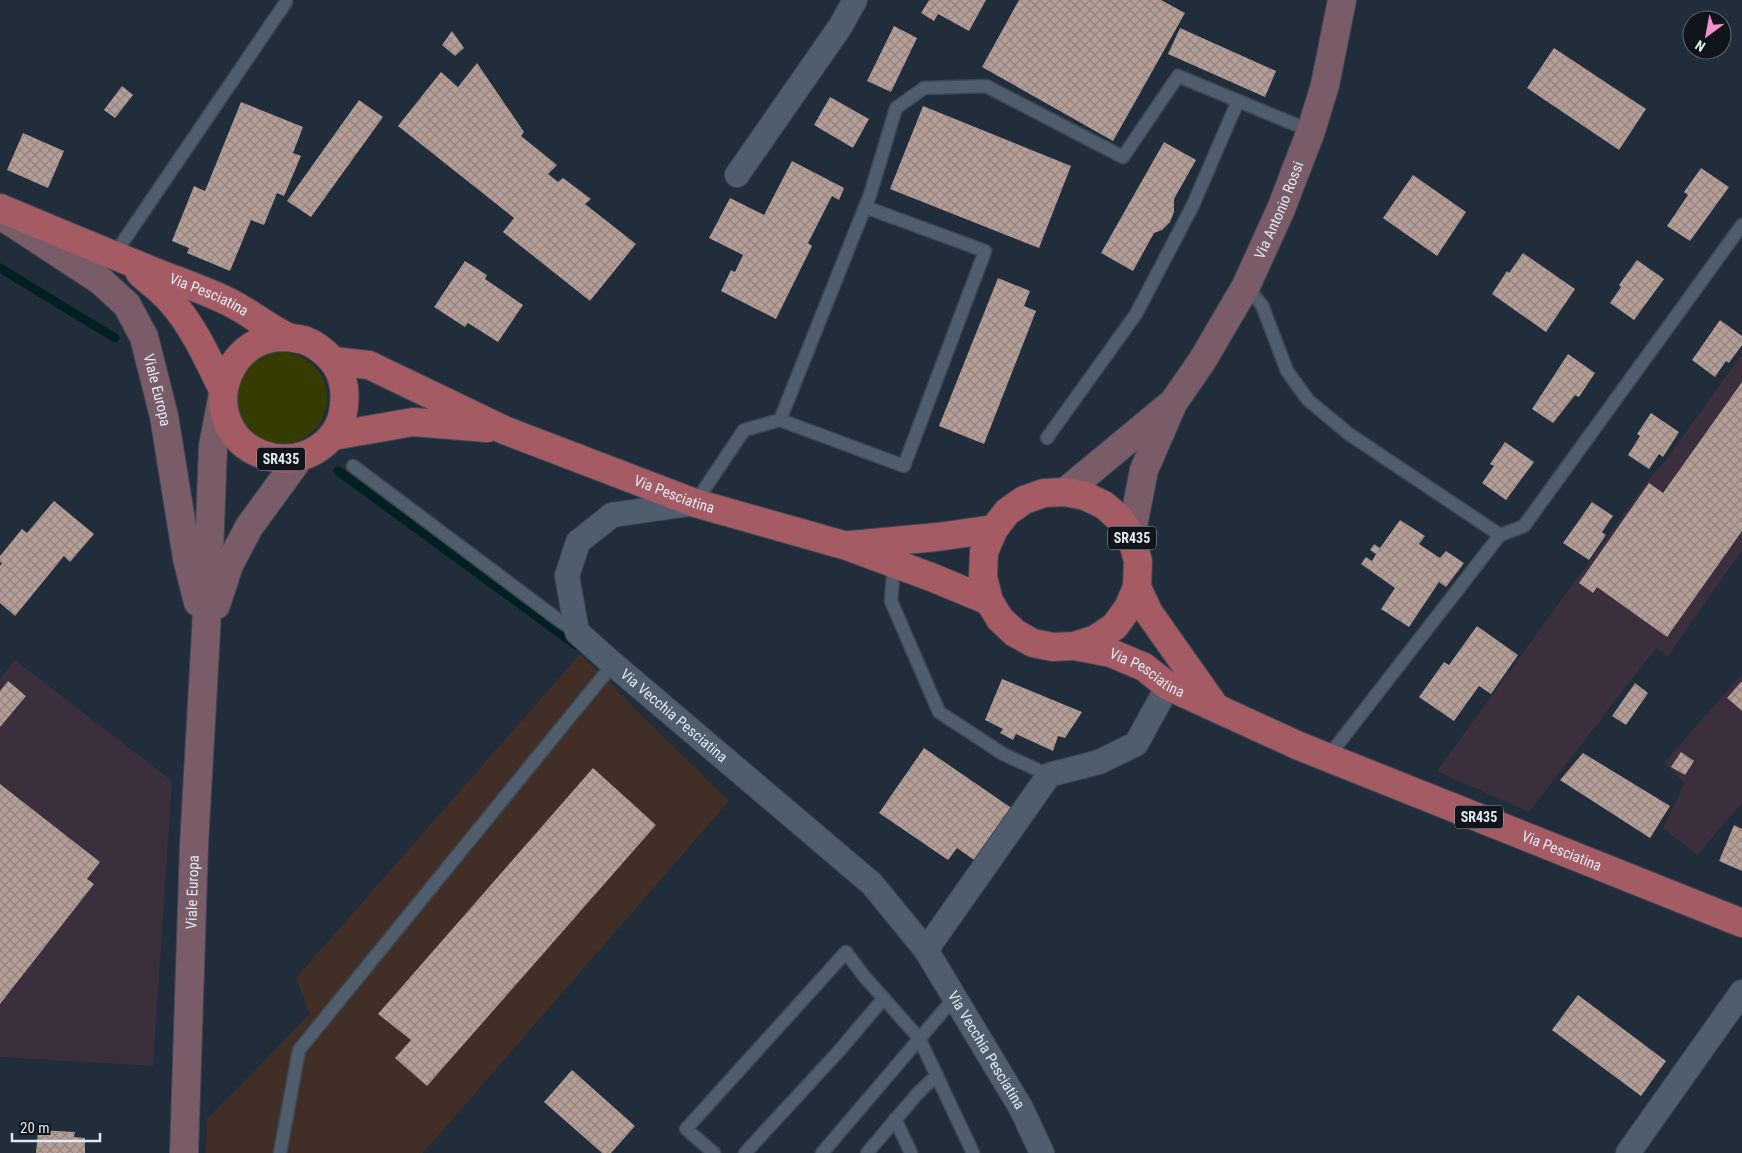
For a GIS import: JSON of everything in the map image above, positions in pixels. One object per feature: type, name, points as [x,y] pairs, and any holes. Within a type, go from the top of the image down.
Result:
[{"type":"main road","name":"Via Antonio Rossi","points":[[1173,403],[1202,361],[1246,286],[1281,209],[1311,131],[1325,85],[1342,0]]},
{"type":"main road","name":"Via Pesciatina","points":[[0,208],[228,302],[287,337]]},
{"type":"main road","name":"Viale Europa","points":[[0,215],[101,281],[127,305],[144,337],[164,416],[187,558],[206,632]]},
{"type":"main road","name":"Via Pesciatina","points":[[120,258],[169,299],[199,343],[223,390]]},
{"type":"main road","name":"Via Pesciatina","points":[[287,337],[304,340],[320,349],[333,361],[345,390],[345,406],[333,436],[324,445],[300,457],[283,459],[266,456],[251,449],[238,438],[228,424],[223,390],[228,372],[238,357],[252,345],[269,338],[287,337]]},
{"type":"main road","name":"Via Pesciatina","points":[[333,361],[369,365],[504,430],[695,503],[847,546],[989,601]]},
{"type":"main road","name":"Viale Europa","points":[[184,1153],[194,845],[206,632],[213,446],[223,390]]},
{"type":"main road","points":[[1065,492],[1173,403]]},
{"type":"main road","points":[[1131,536],[1144,470],[1173,403]]},
{"type":"main road","name":"Via Pesciatina","points":[[333,436],[413,422],[504,430]]},
{"type":"main road","name":"Viale Europa","points":[[206,632],[229,565],[249,527],[300,457]]},
{"type":"main road","name":"Via Pesciatina","points":[[1074,646],[1096,639],[1115,626],[1128,608],[1137,587],[1138,561],[1131,536],[1120,519],[1104,505],[1085,496],[1065,492],[1044,493],[1024,500],[1007,512],[994,529],[984,552],[983,577],[989,601],[1000,619],[1015,633],[1033,643],[1053,647],[1074,646],[1111,653],[1144,667],[1168,686],[1299,746],[1742,923]]},
{"type":"main road","name":"Via Pesciatina","points":[[847,546],[994,529]]},
{"type":"main road","name":"Via Pesciatina","points":[[1137,587],[1154,621],[1217,709]]},
{"type":"street","points":[[737,175],[840,27],[855,0]]},
{"type":"street","points":[[577,632],[566,576],[578,542],[612,515],[695,503]]},
{"type":"street","name":"Via Vecchia Pesciatina","points":[[577,632],[872,884],[926,950],[1021,1108],[1042,1153]]},
{"type":"street","points":[[926,950],[1049,775],[1099,762],[1136,744],[1168,686]]},
{"type":"street","points":[[1628,1153],[1742,992]]},
{"type":"lane","points":[[120,258],[286,2]]},
{"type":"lane","points":[[780,420],[865,206],[896,108],[924,88],[986,86],[1123,157],[1178,76],[1311,131]]},
{"type":"lane","points":[[1047,438],[1136,314],[1193,205],[1238,101]]},
{"type":"lane","points":[[695,503],[744,430],[780,420],[904,466],[985,251],[865,206]]},
{"type":"lane","points":[[1328,757],[1500,535],[1524,526],[1742,225]]},
{"type":"lane","points":[[1246,286],[1262,305],[1288,371],[1308,400],[1349,434],[1500,535]]},
{"type":"lane","points":[[354,466],[577,632]]},
{"type":"lane","points":[[894,564],[891,602],[938,712],[1003,754],[1049,775]]},
{"type":"lane","points":[[280,1153],[299,1050],[613,664]]},
{"type":"lane","points":[[714,1153],[686,1129],[846,952],[919,1038],[973,1153]]},
{"type":"lane","points":[[822,1153],[954,997]]},
{"type":"lane","points":[[745,1153],[839,1051],[884,998]]},
{"type":"lane","points":[[867,1153],[918,1093],[937,1075]]},
{"type":"lane","points":[[895,1119],[911,1153]]},
{"type":"shaded area","points":[[1742,354],[1742,550],[1668,656],[1656,648],[1529,812],[1437,771],[1650,478],[1666,460]]},
{"type":"shaded area","points":[[580,654],[729,801],[423,1153],[206,1153],[207,1119],[310,1014],[296,978]]},
{"type":"shaded area","points":[[15,660],[172,781],[153,1066],[0,1057],[0,679]]},
{"type":"shaded area","points":[[1742,674],[1742,802],[1697,855],[1663,828],[1685,783],[1664,763]]},
{"type":"green space","points":[[281,352],[299,355],[314,365],[324,380],[327,398],[324,416],[314,431],[299,441],[281,444],[263,441],[248,431],[238,416],[235,398],[238,380],[248,365],[263,355]]},
{"type":"building","points":[[929,0],[986,0],[969,31],[938,14],[934,21],[921,13]]},
{"type":"building","points":[[1019,0],[1161,0],[1185,13],[1113,141],[982,67]]},
{"type":"building","points":[[894,26],[917,38],[891,92],[867,81]]},
{"type":"building","points":[[1180,28],[1276,71],[1265,97],[1168,54]]},
{"type":"building","points":[[452,31],[464,48],[455,56],[442,45]]},
{"type":"building","points":[[1554,48],[1646,109],[1619,150],[1527,88]]},
{"type":"building","points":[[477,63],[524,132],[521,136],[557,165],[548,174],[558,182],[563,178],[591,199],[585,204],[636,244],[590,301],[503,232],[514,218],[398,126],[441,72],[458,87]]},
{"type":"building","points":[[122,86],[133,95],[115,118],[104,110]]},
{"type":"building","points":[[830,97],[869,119],[853,148],[814,125]]},
{"type":"building","points":[[359,100],[383,117],[311,217],[287,201]]},
{"type":"building","points":[[241,102],[303,127],[293,153],[301,156],[284,196],[277,193],[264,225],[251,220],[230,271],[187,253],[189,248],[172,241],[194,186],[205,191]]},
{"type":"building","points":[[923,106],[1071,166],[1039,248],[890,189]]},
{"type":"building","points":[[23,133],[64,151],[48,188],[7,170]]},
{"type":"building","points":[[1164,142],[1196,160],[1174,199],[1174,212],[1170,222],[1162,230],[1154,233],[1133,271],[1101,253]]},
{"type":"building","points":[[792,161],[844,188],[839,200],[832,196],[808,243],[812,246],[776,319],[721,291],[731,270],[735,272],[743,255],[709,238],[730,198],[764,215]]},
{"type":"building","points":[[1701,168],[1729,187],[1690,241],[1667,226],[1688,195],[1684,192]]},
{"type":"building","points":[[1413,175],[1466,212],[1437,256],[1383,218]]},
{"type":"building","points":[[1523,253],[1575,289],[1546,332],[1492,294],[1507,271],[1509,273]]},
{"type":"building","points":[[1637,260],[1664,279],[1634,320],[1610,303],[1621,287],[1619,285]]},
{"type":"building","points":[[465,261],[487,275],[485,279],[523,305],[498,342],[468,323],[465,327],[434,307]]},
{"type":"building","points":[[998,278],[1030,291],[1024,306],[1036,311],[984,444],[939,426]]},
{"type":"building","points":[[1720,320],[1742,336],[1742,345],[1729,363],[1726,361],[1715,377],[1692,360]]},
{"type":"building","points":[[1568,354],[1595,373],[1579,397],[1575,395],[1553,423],[1532,409]]},
{"type":"building","points":[[1742,382],[1742,531],[1667,637],[1597,587],[1593,593],[1579,583],[1649,483],[1663,493]]},
{"type":"building","points":[[1651,413],[1679,432],[1663,457],[1659,454],[1649,469],[1628,455],[1640,436],[1637,434]]},
{"type":"building","points":[[1505,442],[1534,462],[1506,500],[1482,483],[1494,466],[1490,464]]},
{"type":"building","points":[[54,501],[94,534],[70,562],[64,556],[15,616],[0,603],[0,566],[2,563],[0,562],[0,556],[22,529],[27,533]]},
{"type":"building","points":[[1592,502],[1613,516],[1602,532],[1606,535],[1589,560],[1563,543]]},
{"type":"building","points":[[1400,520],[1425,536],[1419,544],[1440,558],[1446,551],[1464,563],[1446,587],[1439,582],[1409,627],[1381,609],[1395,588],[1361,564],[1366,557],[1372,561],[1376,554],[1370,550],[1374,544],[1380,548]]},
{"type":"building","points":[[1477,626],[1518,655],[1491,694],[1479,686],[1454,721],[1419,697],[1444,662],[1449,665]]},
{"type":"building","points":[[1002,679],[1082,712],[1065,738],[1058,736],[1053,751],[1016,734],[1013,740],[1000,733],[1003,729],[985,720]]},
{"type":"building","points":[[8,681],[26,696],[0,727],[0,691]]},
{"type":"building","points":[[1742,681],[1742,711],[1727,698]]},
{"type":"building","points":[[1635,683],[1648,693],[1626,725],[1612,716]]},
{"type":"building","points":[[924,748],[1013,809],[977,862],[957,848],[948,860],[879,813]]},
{"type":"building","points":[[1681,752],[1694,761],[1685,775],[1671,767]]},
{"type":"building","points":[[1583,753],[1670,806],[1650,838],[1560,780]]},
{"type":"building","points":[[593,768],[656,825],[427,1086],[395,1058],[411,1040],[378,1014]]},
{"type":"building","points":[[0,784],[100,862],[87,879],[94,884],[0,1004]]},
{"type":"building","points":[[1734,825],[1742,829],[1742,871],[1719,861]]},
{"type":"building","points":[[1578,995],[1666,1061],[1641,1096],[1552,1030]]},
{"type":"building","points":[[572,1070],[635,1126],[611,1153],[602,1153],[544,1102]]},
{"type":"building","points":[[38,1130],[75,1132],[74,1137],[85,1138],[85,1153],[36,1153]]},
{"type":"waterway","points":[[0,268],[115,338]]},
{"type":"waterway","points":[[338,471],[576,645]]}]
